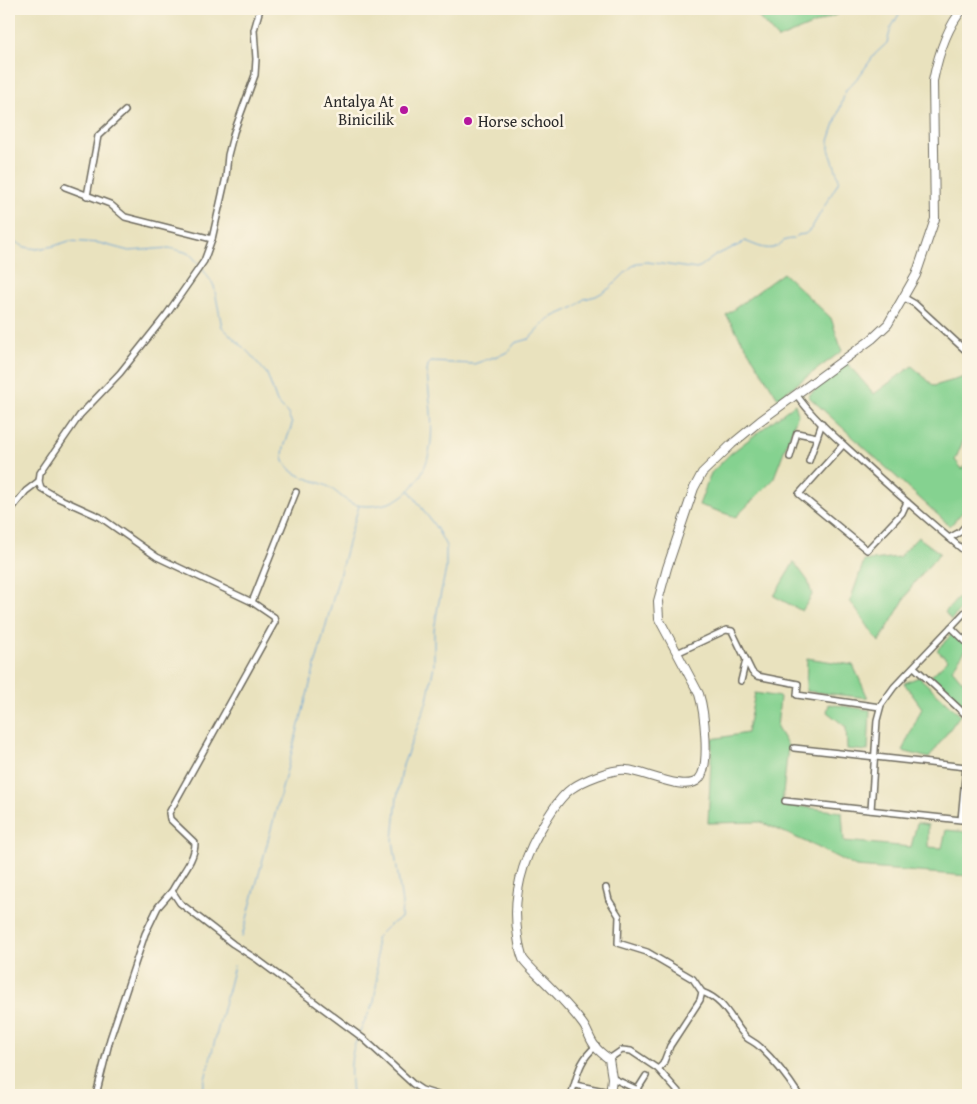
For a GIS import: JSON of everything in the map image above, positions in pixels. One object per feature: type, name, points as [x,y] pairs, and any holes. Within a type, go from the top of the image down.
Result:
[{"type":"street","points":[[96,1095],[110,1039],[145,934],[158,907],[172,891],[177,880],[195,854],[195,843],[170,819],[169,813],[275,622],[274,617],[252,602],[157,557],[100,517],[41,488],[39,481],[40,473],[80,414],[120,373],[167,314],[204,261],[212,240],[226,177],[228,152],[255,75],[254,30],[260,9]]},
{"type":"street","points":[[575,1084],[610,1094],[612,1078],[609,1059],[595,1047],[583,1023],[523,958],[516,927],[516,896],[518,882],[527,855],[550,813],[572,788],[586,781],[615,770],[626,770],[655,776],[680,785],[692,785],[704,772],[702,706],[699,694],[659,619],[658,601],[694,488],[702,474],[718,457],[760,421],[872,339],[888,324],[916,275],[935,219],[933,81],[936,66],[949,30],[963,9]]},
{"type":"street","points":[[87,196],[98,136],[126,111]]},
{"type":"street","points":[[65,188],[110,204],[125,217],[212,240]]},
{"type":"street","points":[[903,297],[915,304],[964,349]]},
{"type":"street","points":[[796,394],[804,405],[843,444],[968,554]]},
{"type":"street","points":[[809,460],[822,423]]},
{"type":"street","points":[[790,457],[797,433],[817,437]]},
{"type":"street","points":[[843,444],[799,494],[867,550],[902,513],[907,502]]},
{"type":"street","points":[[9,512],[26,490],[39,481]]},
{"type":"street","points":[[252,602],[296,492]]},
{"type":"street","points":[[949,538],[960,532],[968,523]]},
{"type":"street","points":[[871,810],[876,720],[880,708],[885,698],[968,609]]},
{"type":"street","points":[[951,627],[968,644]]},
{"type":"street","points":[[676,653],[726,630],[732,631],[752,672],[757,676],[798,684],[797,695],[880,708]]},
{"type":"street","points":[[741,681],[746,659]]},
{"type":"street","points":[[914,666],[968,717]]},
{"type":"street","points":[[785,801],[961,820],[967,766],[794,748]]},
{"type":"street","points":[[606,888],[609,900],[619,916],[618,943],[647,952],[693,979],[702,992],[711,995],[729,1013],[747,1038],[759,1045],[789,1080],[799,1095]]},
{"type":"street","points":[[172,891],[180,903],[210,927],[258,960],[364,1039],[412,1084],[422,1090],[438,1095]]},
{"type":"street","points":[[658,1069],[663,1064],[670,1046],[700,1000],[702,992]]},
{"type":"street","points":[[571,1095],[580,1065],[587,1054],[595,1047]]},
{"type":"street","points":[[609,1059],[622,1050],[631,1051],[658,1069],[681,1095]]},
{"type":"street","points":[[634,1095],[646,1076]]},
{"type":"street","points":[[612,1078],[638,1090]]},
{"type":"green space","points":[[751,9],[850,9],[778,39]]},
{"type":"green space","points":[[783,273],[831,318],[842,351],[778,398],[726,315]]},
{"type":"green space","points":[[847,363],[874,394],[912,366],[934,386],[968,376],[968,430],[955,460],[962,469],[968,462],[968,506],[950,526],[808,396]]},
{"type":"green space","points":[[795,404],[798,414],[773,480],[736,517],[699,505],[711,473],[730,454]]},
{"type":"green space","points":[[918,537],[940,553],[914,583],[879,642],[850,601],[864,561],[899,557]]},
{"type":"green space","points":[[794,562],[808,581],[812,595],[802,611],[774,596]]},
{"type":"green space","points":[[963,576],[968,579],[968,601],[951,620],[945,612],[962,594]]},
{"type":"green space","points":[[953,633],[967,648],[952,669],[962,681],[968,674],[968,709],[931,676],[948,660],[937,650]]},
{"type":"green space","points":[[807,658],[853,665],[868,698],[806,691]]},
{"type":"green space","points":[[919,677],[960,715],[929,758],[902,751],[922,708],[904,683]]},
{"type":"green space","points":[[755,693],[780,697],[777,728],[788,746],[782,804],[842,812],[844,841],[911,847],[917,823],[928,825],[928,847],[942,848],[946,830],[968,832],[968,876],[856,867],[761,822],[708,823],[712,739],[747,733]]},
{"type":"green space","points":[[829,704],[870,710],[868,751],[847,749],[846,727],[827,712]]},
{"type":"waterway","points":[[202,268],[214,286],[222,327],[250,354],[267,374],[277,402],[288,414],[292,424],[283,452],[284,461],[288,467],[298,475],[329,487],[356,505],[370,506],[392,502],[411,489],[422,473],[431,445],[432,431],[427,372],[428,365],[431,362],[474,364],[503,354],[509,351],[515,343],[529,339],[548,319],[575,307],[584,299],[596,296],[610,288],[637,263],[647,262],[697,269],[716,255],[745,241],[762,247],[773,248],[786,240],[805,234],[811,229],[838,183],[839,179],[829,149],[829,141],[846,90],[875,54],[887,43],[891,28],[902,9]]},
{"type":"waterway","points":[[9,239],[25,247],[37,249],[69,241],[99,243],[129,251],[169,248],[191,255],[200,265]]},
{"type":"waterway","points":[[359,1033],[374,1002],[377,980],[376,938],[388,926],[401,918],[402,904],[393,840],[397,798],[403,765],[427,701],[434,665],[434,630],[446,569],[446,546],[437,529],[409,490]]},
{"type":"waterway","points":[[242,937],[359,506]]},
{"type":"waterway","points":[[201,1095],[234,966]]},
{"type":"waterway","points":[[352,1095],[352,1058],[358,1037]]},
{"type":"place","name":"Antalya At Binicilik","points":[[404,110]]},
{"type":"place","name":"Horse school","points":[[468,121]]}]
